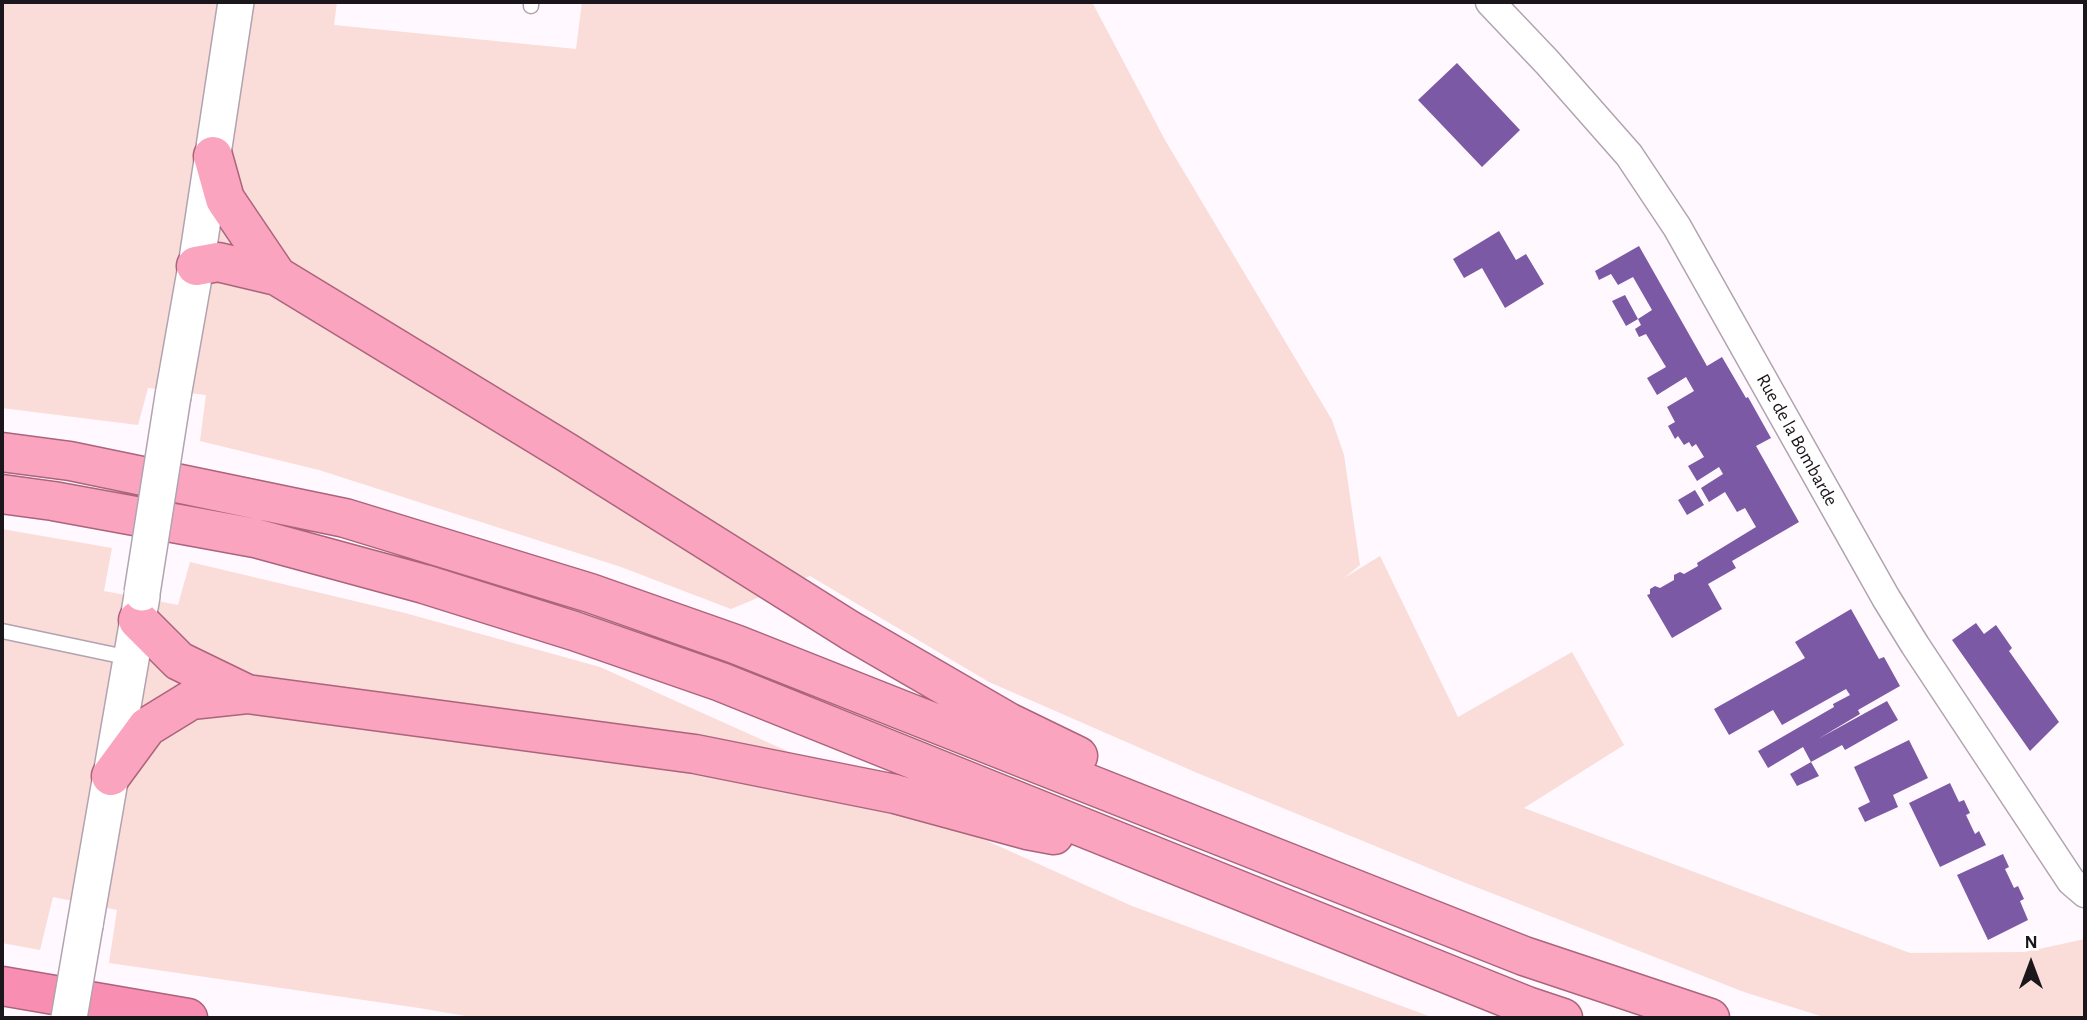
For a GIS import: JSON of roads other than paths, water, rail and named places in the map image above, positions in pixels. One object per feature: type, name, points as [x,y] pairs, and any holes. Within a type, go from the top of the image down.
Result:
[{"type":"highway","points":[[213,156],[225,199],[277,276]]},
{"type":"highway","points":[[196,266],[218,262],[277,276],[578,459],[851,631],[1008,722],[1086,760],[1144,806]]},
{"type":"highway","points":[[2,452],[70,461],[345,518],[590,593],[736,644],[1524,956],[1710,1018]]},
{"type":"highway","points":[[2,494],[255,538],[424,584],[574,631],[721,682],[1527,1006],[1563,1018]]},
{"type":"highway","points":[[140,606],[179,661],[247,694]]},
{"type":"highway","points":[[111,776],[147,727],[191,700],[247,694],[695,754],[895,794],[1027,830],[1131,846]]},
{"type":"highway","points":[[2,986],[188,1018]]},
{"type":"street","points":[[69,1018],[196,266],[236,2]]},
{"type":"street","name":"Rue de la Bombarde","points":[[1490,2],[1547,62],[1635,164],[1677,227],[1915,645],[2071,880],[2085,893]]},
{"type":"lane","points":[[2,631],[131,659]]}]
